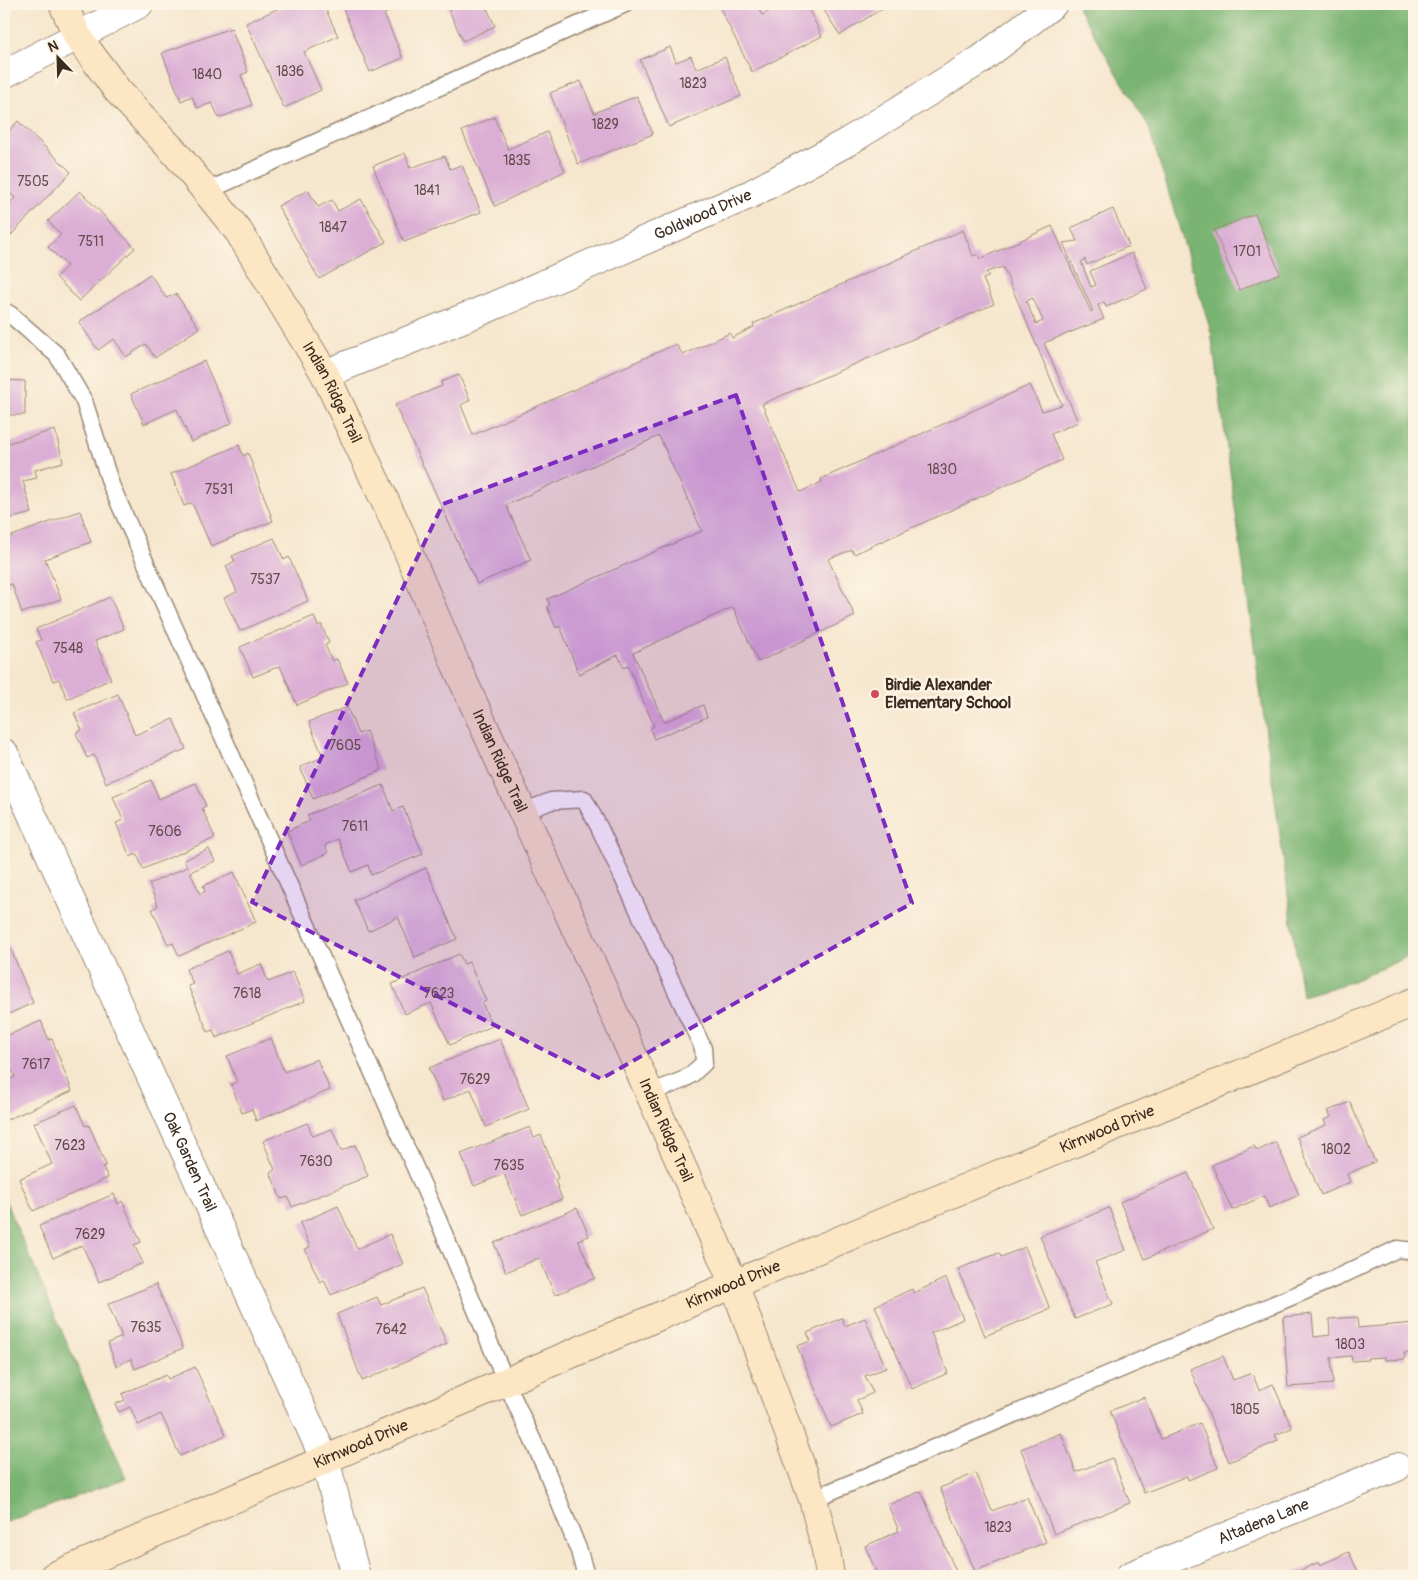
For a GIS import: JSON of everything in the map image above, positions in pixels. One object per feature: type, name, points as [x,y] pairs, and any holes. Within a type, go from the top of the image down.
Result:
[{"type":"street","name":"Indian Ridge Trail","points":[[63,4],[78,37],[117,90],[178,156],[239,232],[325,374],[401,535],[456,666],[734,1284],[813,1499],[826,1550],[830,1576]]},
{"type":"street","points":[[4,74],[139,4]]},
{"type":"street","name":"Goldwood Drive","points":[[325,374],[490,307],[751,194],[849,141],[972,66],[1053,4]]},
{"type":"street","name":"Oak Garden Trail","points":[[4,753],[325,1460],[356,1576]]},
{"type":"street","name":"Kirnwood Drive","points":[[54,1576],[734,1284],[1414,1002]]},
{"type":"street","name":"Altadena Lane","points":[[1130,1576],[1396,1467]]},
{"type":"lane","points":[[207,191],[626,4]]},
{"type":"lane","points":[[4,311],[57,355],[84,401],[111,485],[433,1208],[506,1382],[545,1467],[576,1542],[586,1576]]},
{"type":"lane","points":[[523,812],[551,801],[584,798],[703,1048],[704,1063],[692,1074],[650,1094]]},
{"type":"lane","points":[[813,1499],[1336,1278],[1397,1249],[1414,1251]]},
{"type":"highlighted area","points":[[736,395],[912,903],[601,1079],[252,902],[443,504]]},
{"type":"green space","points":[[1082,4],[1414,4],[1414,954],[1351,982],[1302,996],[1211,332],[1148,125],[1078,8]]},
{"type":"green space","points":[[4,1198],[126,1478],[4,1523]]},
{"type":"building","points":[[288,4],[323,4],[338,36],[304,52],[321,90],[284,108],[246,23]]},
{"type":"building","points":[[341,4],[407,4],[384,14],[403,58],[370,72]]},
{"type":"building","points":[[446,4],[485,4],[495,26],[463,41]]},
{"type":"building","points":[[718,4],[756,4],[762,15],[783,4],[806,4],[822,36],[752,72]]},
{"type":"building","points":[[820,4],[889,4],[840,35]]},
{"type":"building","points":[[231,28],[248,72],[241,75],[252,105],[219,118],[212,103],[197,108],[192,96],[181,101],[162,53]]},
{"type":"building","points":[[670,47],[676,62],[691,56],[696,69],[725,57],[741,96],[669,127],[640,60]]},
{"type":"building","points":[[581,81],[594,113],[637,96],[653,134],[578,164],[550,93]]},
{"type":"building","points":[[494,117],[508,149],[547,132],[565,171],[495,206],[462,131]]},
{"type":"building","points":[[18,121],[71,172],[10,236],[4,230],[4,209],[15,198],[7,190],[4,193],[4,136]]},
{"type":"building","points":[[405,153],[410,168],[445,156],[450,169],[462,165],[481,212],[404,242],[373,166]]},
{"type":"building","points":[[308,190],[318,207],[332,200],[338,211],[361,199],[386,242],[319,279],[278,206]]},
{"type":"building","points":[[80,191],[135,248],[79,301],[56,277],[67,266],[48,247],[61,235],[48,221]]},
{"type":"building","points":[[1113,209],[1129,246],[1087,265],[1085,259],[1081,262],[1091,287],[1096,285],[1090,271],[1132,253],[1147,289],[1106,307],[1104,302],[1098,305],[1104,319],[1044,343],[1078,422],[1051,434],[1062,460],[854,554],[852,550],[828,559],[855,616],[758,662],[733,607],[633,653],[664,722],[703,705],[707,717],[654,739],[650,729],[654,726],[628,665],[624,668],[618,655],[579,674],[560,626],[556,628],[547,607],[550,605],[547,599],[702,531],[659,436],[506,505],[531,560],[477,584],[395,405],[442,386],[441,382],[459,375],[470,400],[461,405],[473,435],[676,344],[683,355],[730,333],[732,338],[754,327],[753,324],[963,230],[973,256],[978,254],[980,259],[1052,226],[1091,312],[1093,311],[1063,243],[1077,241],[1071,228]],"holes":[[[1003,267],[1062,405],[1042,411],[1030,385],[821,479],[822,482],[800,492],[762,404],[994,304],[983,279],[989,276],[986,272]],[[1033,298],[1043,321],[1036,324],[1026,301]]]},
{"type":"building","points":[[1255,214],[1280,273],[1239,290],[1214,230]]},
{"type":"building","points":[[150,274],[166,298],[176,294],[199,328],[155,358],[146,344],[126,357],[114,339],[98,350],[79,322]]},
{"type":"building","points":[[204,361],[232,423],[191,442],[177,409],[144,424],[131,394]]},
{"type":"building","points":[[4,380],[25,381],[25,415],[4,415]]},
{"type":"building","points":[[55,430],[63,462],[35,470],[37,478],[23,481],[32,513],[4,520],[4,444]]},
{"type":"building","points":[[239,445],[243,456],[248,453],[273,521],[211,546],[192,503],[184,506],[171,474]]},
{"type":"building","points":[[80,511],[91,542],[45,559],[61,599],[22,613],[12,584],[6,586],[4,580],[4,539]]},
{"type":"building","points":[[274,538],[284,560],[289,557],[308,601],[240,631],[224,598],[237,592],[226,566],[235,561],[232,556]]},
{"type":"building","points":[[110,597],[124,629],[95,641],[111,679],[67,699],[59,679],[53,681],[36,642],[41,640],[36,629]]},
{"type":"building","points":[[314,616],[318,626],[321,624],[329,643],[325,645],[332,661],[337,659],[348,683],[297,705],[280,666],[253,677],[240,647]]},
{"type":"building","points":[[118,694],[135,735],[173,719],[186,749],[106,783],[94,755],[87,758],[76,733],[82,730],[74,713]]},
{"type":"building","points":[[347,707],[358,734],[366,731],[382,770],[313,799],[300,767],[323,757],[309,722]]},
{"type":"building","points":[[151,780],[159,799],[196,783],[206,806],[202,808],[215,838],[143,869],[137,854],[130,857],[116,823],[123,820],[113,797]]},
{"type":"building","points":[[383,785],[393,811],[403,807],[423,854],[371,875],[368,865],[352,872],[338,839],[325,845],[328,853],[301,865],[287,831],[310,821],[307,815]]},
{"type":"building","points":[[209,849],[215,861],[190,872],[200,894],[205,891],[203,886],[234,872],[256,922],[179,956],[173,943],[168,945],[152,909],[158,906],[149,884],[187,867],[184,860]]},
{"type":"building","points":[[426,868],[457,939],[415,957],[398,917],[368,931],[354,900]]},
{"type":"building","points":[[4,933],[33,1003],[4,1016]]},
{"type":"building","points":[[228,951],[237,974],[261,964],[268,982],[293,972],[305,1001],[216,1038],[213,1030],[208,1032],[188,986],[193,984],[186,969]]},
{"type":"building","points":[[459,954],[464,964],[469,962],[486,1001],[482,1003],[492,1026],[450,1045],[431,1003],[405,1014],[392,984]]},
{"type":"building","points":[[41,1021],[49,1040],[52,1039],[72,1091],[4,1121],[4,1082],[15,1077],[4,1051],[4,1037]]},
{"type":"building","points":[[271,1038],[284,1072],[317,1059],[330,1090],[256,1121],[252,1109],[242,1113],[231,1084],[237,1082],[227,1056]]},
{"type":"building","points":[[500,1039],[529,1109],[486,1127],[471,1089],[443,1101],[429,1068]]},
{"type":"building","points":[[1350,1102],[1375,1162],[1347,1174],[1350,1182],[1321,1195],[1297,1137],[1326,1125],[1324,1120],[1331,1117],[1328,1111]]},
{"type":"building","points":[[76,1105],[85,1126],[89,1125],[106,1165],[103,1167],[108,1178],[33,1211],[19,1179],[52,1164],[34,1123]]},
{"type":"building","points":[[307,1123],[313,1136],[332,1129],[341,1151],[355,1145],[368,1176],[292,1207],[288,1197],[281,1199],[270,1172],[275,1170],[263,1141]]},
{"type":"building","points":[[530,1127],[534,1138],[541,1135],[558,1178],[555,1180],[562,1199],[522,1215],[504,1174],[474,1186],[461,1154]]},
{"type":"building","points":[[1276,1142],[1299,1195],[1269,1208],[1264,1196],[1232,1210],[1212,1165],[1254,1146],[1257,1151]]},
{"type":"building","points":[[1188,1173],[1213,1229],[1145,1259],[1120,1202]]},
{"type":"building","points":[[114,1194],[118,1204],[122,1201],[141,1242],[134,1245],[143,1263],[99,1282],[82,1245],[53,1258],[39,1226]]},
{"type":"building","points":[[338,1206],[357,1249],[390,1234],[403,1264],[331,1295],[324,1280],[320,1282],[305,1249],[310,1247],[300,1223]]},
{"type":"building","points":[[577,1208],[589,1236],[578,1240],[595,1278],[555,1295],[539,1258],[506,1272],[494,1243]]},
{"type":"building","points":[[1109,1208],[1126,1250],[1095,1262],[1113,1304],[1075,1319],[1040,1236]]},
{"type":"building","points":[[1025,1247],[1050,1309],[985,1336],[958,1269],[999,1253],[1001,1257]]},
{"type":"building","points":[[946,1278],[963,1319],[931,1333],[948,1373],[912,1389],[875,1306],[912,1289],[914,1293]]},
{"type":"building","points":[[156,1284],[183,1348],[135,1369],[131,1359],[116,1366],[108,1343],[122,1337],[108,1304]]},
{"type":"building","points":[[422,1288],[447,1344],[362,1381],[337,1314],[377,1297],[381,1305]]},
{"type":"building","points":[[1312,1314],[1314,1337],[1330,1335],[1329,1319],[1357,1317],[1358,1328],[1414,1323],[1414,1352],[1404,1353],[1405,1359],[1385,1360],[1385,1357],[1352,1361],[1351,1356],[1331,1358],[1333,1384],[1288,1387],[1283,1317]]},
{"type":"building","points":[[842,1318],[845,1326],[865,1318],[886,1368],[865,1376],[873,1393],[857,1400],[863,1414],[831,1427],[797,1346],[811,1341],[807,1333]]},
{"type":"building","points":[[1223,1356],[1233,1380],[1252,1373],[1259,1390],[1273,1384],[1292,1428],[1275,1435],[1278,1441],[1229,1462],[1190,1369]]},
{"type":"building","points":[[195,1367],[226,1435],[180,1456],[161,1414],[138,1425],[130,1407],[119,1412],[115,1404],[125,1400],[122,1394],[166,1375],[168,1379]]},
{"type":"building","points":[[1144,1397],[1161,1439],[1200,1423],[1218,1468],[1188,1480],[1187,1476],[1144,1493],[1110,1411]]},
{"type":"building","points":[[1061,1433],[1076,1472],[1112,1458],[1130,1503],[1054,1534],[1021,1449]]},
{"type":"building","points":[[976,1473],[992,1511],[1027,1497],[1046,1542],[975,1571],[940,1488]]},
{"type":"building","points":[[921,1491],[958,1576],[878,1576],[865,1546],[899,1531],[888,1505]]},
{"type":"building","points":[[1349,1552],[1360,1576],[1288,1576],[1319,1562],[1320,1565]]},
{"type":"place","name":"Birdie Alexander Elementary School","points":[[875,694]]}]
